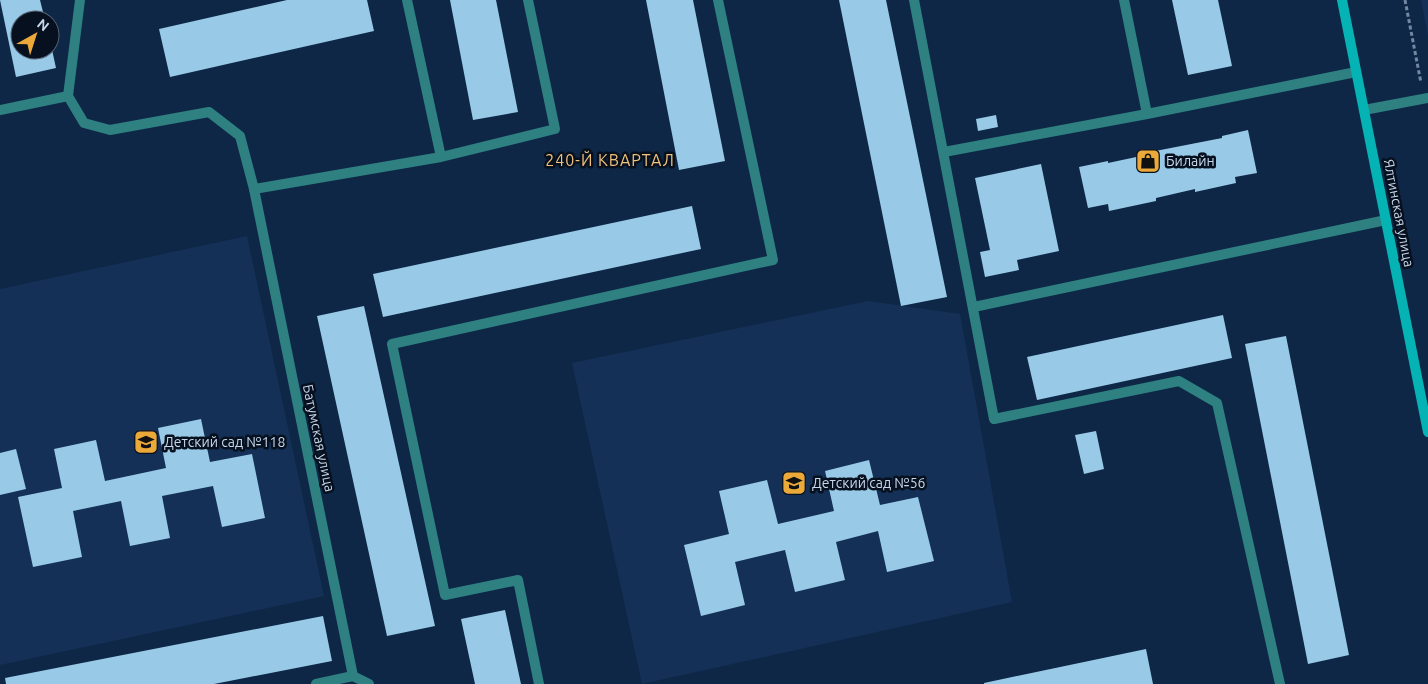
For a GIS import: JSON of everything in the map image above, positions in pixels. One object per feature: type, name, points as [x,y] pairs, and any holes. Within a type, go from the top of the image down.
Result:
[{"type":"main road","name":"Ялтинская улица","points":[[1342,0],[1428,432]]},
{"type":"street","points":[[0,110],[68,96],[80,0]]},
{"type":"street","points":[[407,0],[441,157]]},
{"type":"street","points":[[254,189],[441,157],[555,129],[528,0]]},
{"type":"street","points":[[539,684],[518,580],[446,596],[392,344],[773,260],[718,0]]},
{"type":"street","points":[[914,0],[994,419],[1179,381],[1217,403],[1280,684]]},
{"type":"street","points":[[1124,0],[1147,114]]},
{"type":"street","points":[[944,152],[1356,72]]},
{"type":"street","name":"Батумская улица","points":[[68,96],[84,123],[110,130],[210,112],[240,136],[254,189],[353,676]]},
{"type":"street","points":[[1364,110],[1426,98]]},
{"type":"street","points":[[974,307],[1386,220]]},
{"type":"street","points":[[316,684],[353,676],[369,684]]},
{"type":"path","points":[[1405,0],[1426,98]]},
{"type":"shaded area","points":[[1421,0],[1428,0],[1428,36]]},
{"type":"shaded area","name":"Детский сад №118","points":[[247,236],[324,596],[0,665],[0,289]]},
{"type":"shaded area","name":"Детский сад №56","points":[[868,301],[960,314],[1012,602],[642,684],[572,363]]},
{"type":"building","points":[[0,0],[40,0],[42,10],[10,10],[10,48]]},
{"type":"building","points":[[287,0],[367,0],[374,31],[170,77],[159,29]]},
{"type":"building","points":[[450,0],[496,0],[518,112],[473,120]]},
{"type":"building","points":[[646,0],[693,0],[725,161],[679,170]]},
{"type":"building","points":[[839,0],[886,0],[947,297],[901,306]]},
{"type":"building","points":[[1172,0],[1218,0],[1232,66],[1188,75]]},
{"type":"building","points":[[12,60],[54,60],[56,68],[16,77]]},
{"type":"building","points":[[996,115],[998,127],[978,131],[976,119]]},
{"type":"building","points":[[1248,130],[1257,173],[1235,177],[1236,183],[1195,192],[1195,189],[1156,198],[1156,201],[1109,211],[1108,204],[1088,208],[1079,167],[1141,156],[1140,154],[1222,138],[1222,136]]},
{"type":"building","points":[[1041,164],[1059,251],[1017,260],[1019,270],[985,277],[980,252],[990,250],[975,178]]},
{"type":"building","points":[[692,206],[701,249],[383,317],[373,274]]},
{"type":"building","points":[[364,306],[435,626],[387,636],[317,316]]},
{"type":"building","points":[[1223,315],[1232,358],[1037,400],[1027,357]]},
{"type":"building","points":[[1286,336],[1349,655],[1308,664],[1245,344]]},
{"type":"building","points":[[201,419],[210,462],[252,454],[265,518],[222,527],[213,486],[162,496],[170,538],[130,546],[121,501],[73,511],[82,557],[33,567],[18,497],[62,488],[54,449],[96,440],[105,481],[166,468],[158,428]]},
{"type":"building","points":[[1096,431],[1104,469],[1084,474],[1075,435]]},
{"type":"building","points":[[16,449],[26,489],[0,495],[0,453]]},
{"type":"building","points":[[869,460],[880,505],[918,497],[934,561],[887,572],[878,531],[836,542],[845,580],[795,592],[785,550],[735,562],[745,605],[701,616],[684,545],[729,534],[719,491],[767,480],[778,524],[834,511],[825,471]]},
{"type":"building","points":[[505,610],[521,684],[475,684],[461,619]]},
{"type":"building","points":[[323,616],[332,661],[214,684],[6,684],[5,678]]},
{"type":"building","points":[[1146,649],[1153,684],[984,684],[984,683]]},
{"type":"place","name":"Билайн","points":[[1148,161]]},
{"type":"place","name":"Детский сад №118","points":[[146,442]]},
{"type":"place","name":"Детский сад №56","points":[[794,483]]},
{"type":"district","name":"240-Й КВАРТАЛ","points":[[610,160]]}]
